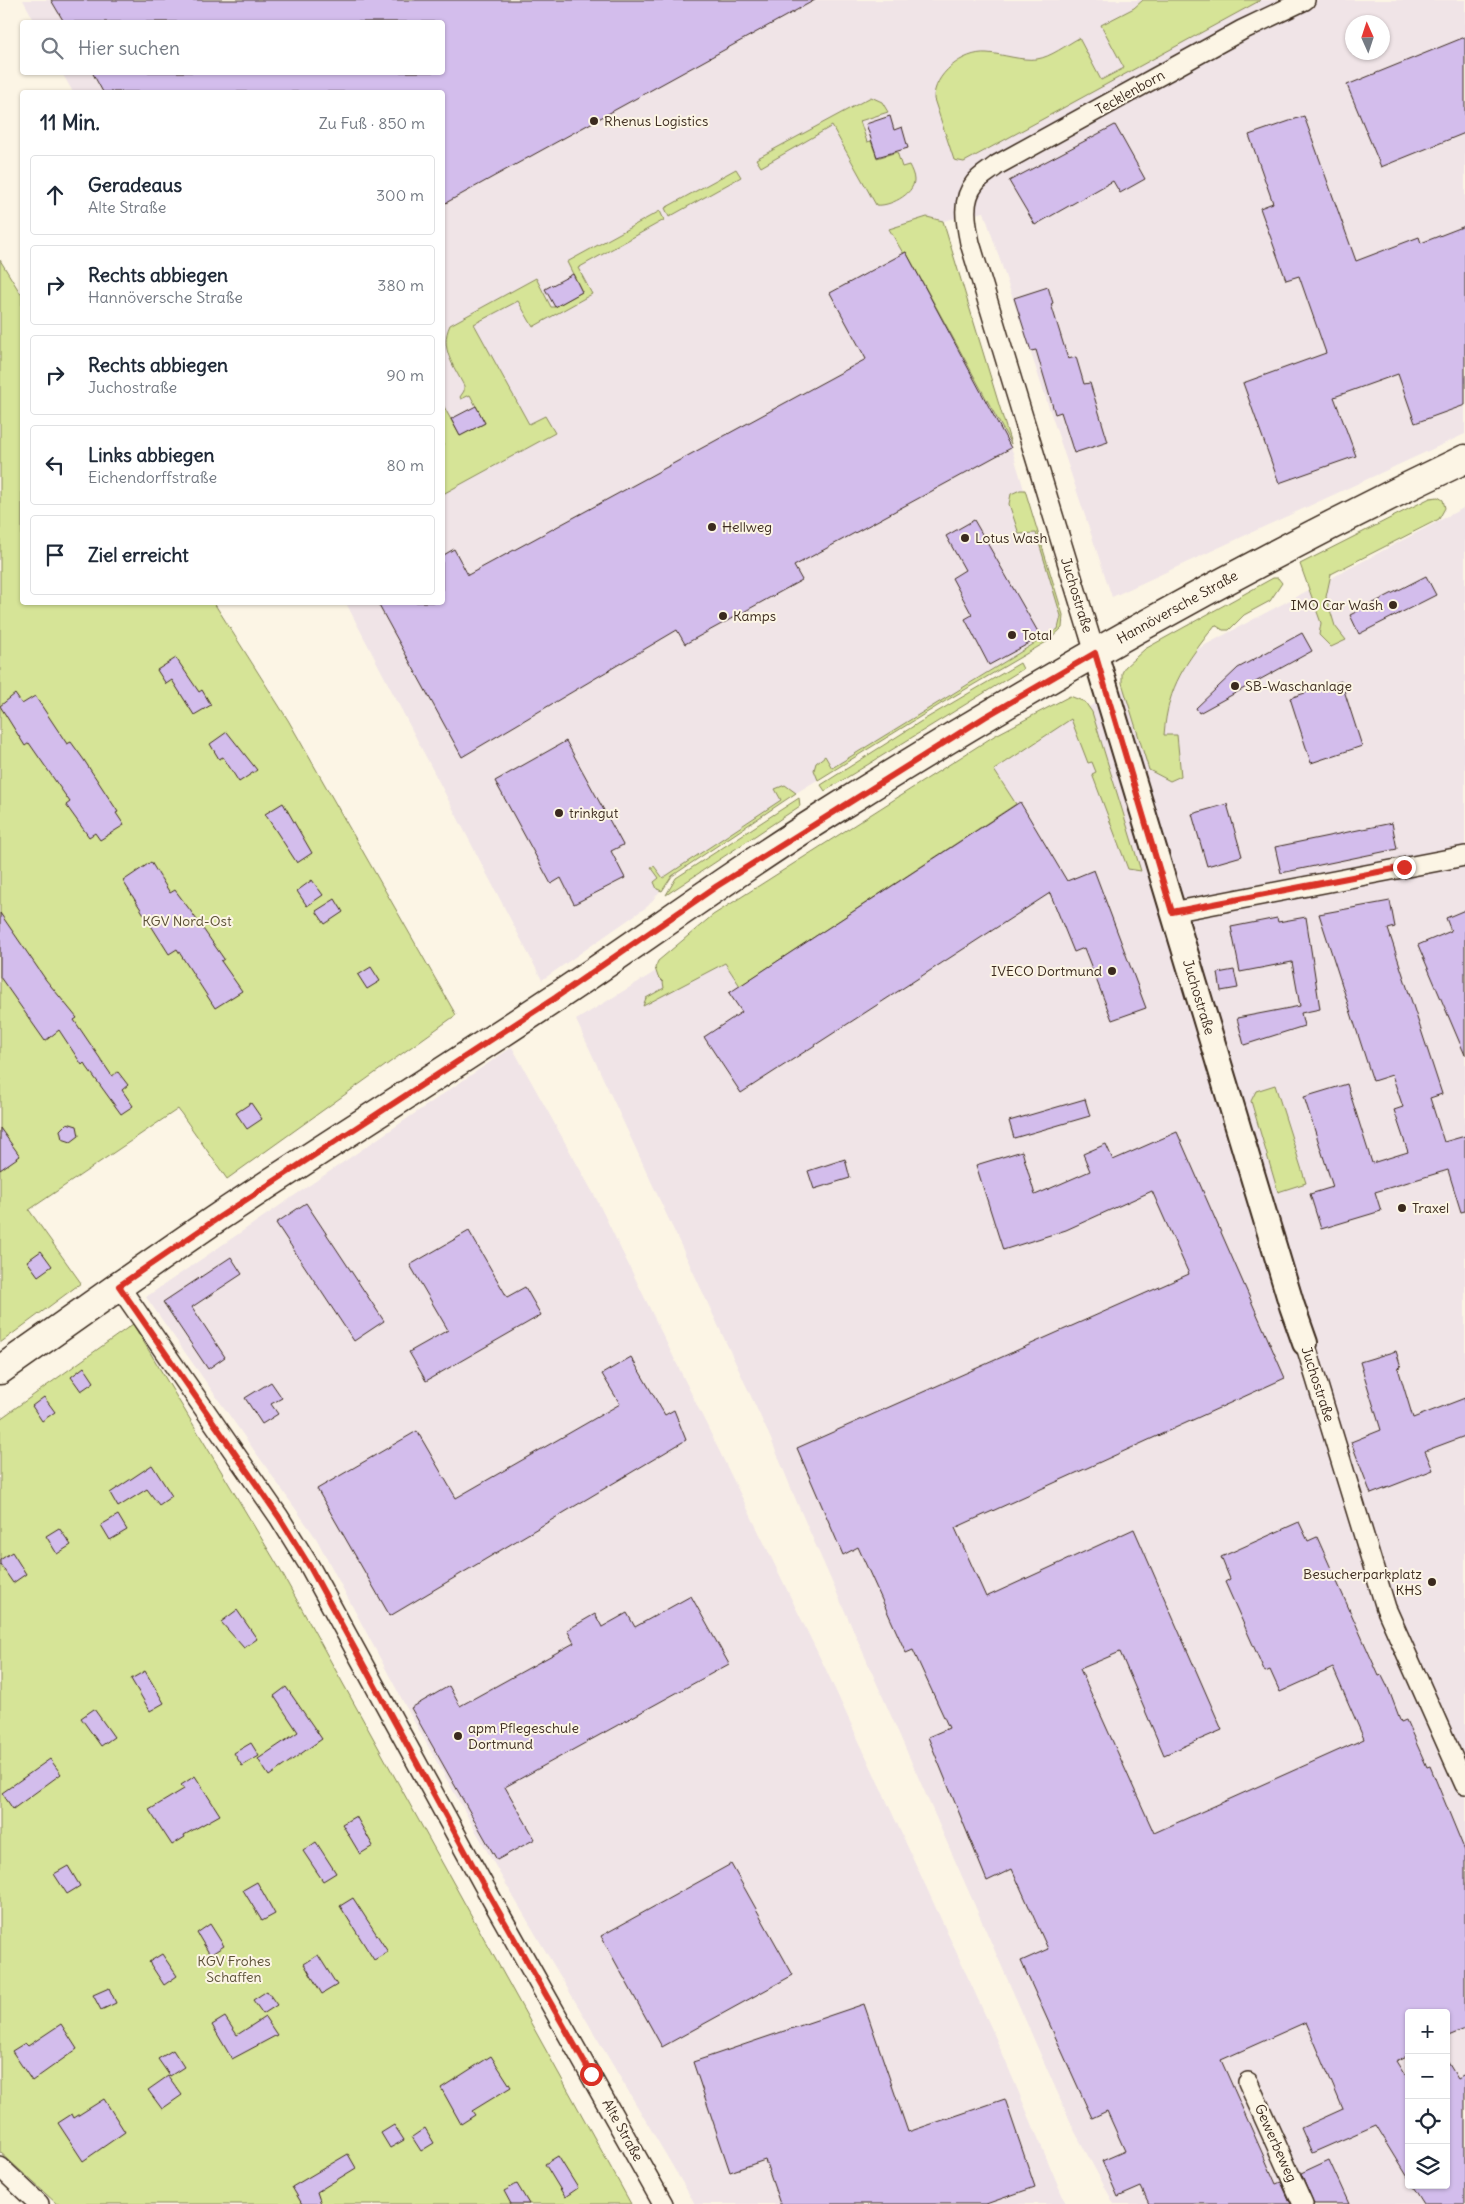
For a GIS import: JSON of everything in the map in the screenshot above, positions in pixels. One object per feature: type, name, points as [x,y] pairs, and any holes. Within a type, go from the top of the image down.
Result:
[{"type":"main road","name":"Hannöversche Straße","points":[[0,1370],[221,1216],[555,998],[725,880],[985,717],[1233,575],[1388,495],[1465,459]]},
{"type":"street","name":"Tecklenborn","points":[[967,199],[975,182],[997,165],[1242,30],[1305,0]]},
{"type":"street","name":"Juchostraße","points":[[967,199],[965,216],[970,243],[1172,912],[1386,1608],[1465,1784]]},
{"type":"street","points":[[1172,912],[1465,856]]},
{"type":"street","name":"Alte Straße","points":[[119,1286],[279,1517],[310,1567],[483,1884],[663,2204]]},
{"type":"street","name":"Gewerbeweg","points":[[1248,2082],[1303,2204]]},
{"type":"street","points":[[0,2167],[39,2204]]},
{"type":"shaded area","points":[[23,0],[1465,0],[1465,434],[1112,597],[984,212],[943,221],[1064,622],[1057,634],[1048,641],[796,793],[672,876],[648,906],[542,980],[347,605],[445,605],[445,90],[72,90],[63,75],[445,75],[445,20],[34,20]]},
{"type":"shaded area","points":[[1465,507],[1465,2204],[1114,2204],[1074,2130],[798,1505],[770,1437],[576,1020],[1083,710]]},
{"type":"shaded area","points":[[512,1047],[597,1200],[828,1674],[994,2034],[1066,2204],[695,2204],[500,1874],[406,1707],[316,1538],[146,1297]]},
{"type":"green space","points":[[1143,0],[1261,0],[964,162],[954,160],[934,99],[938,81],[951,66],[959,60],[978,53],[1025,59],[1042,58],[1079,38],[1101,80],[1124,68],[1101,25],[1134,8]]},
{"type":"green space","points":[[871,97],[882,102],[888,112],[860,121],[867,142],[871,141],[877,158],[897,152],[902,167],[909,165],[913,174],[914,180],[910,191],[900,199],[887,204],[876,205],[832,126],[761,167],[756,159]]},
{"type":"green space","points":[[736,169],[741,177],[669,217],[665,208]]},
{"type":"green space","points":[[660,211],[664,220],[578,268],[592,294],[533,327],[518,301],[474,324],[529,424],[545,416],[555,433],[445,493],[445,409],[460,436],[485,423],[470,395],[461,399],[460,397],[464,391],[464,386],[452,364],[447,349],[447,333],[450,325],[536,278],[551,307],[555,307],[582,292],[567,262]]},
{"type":"green space","points":[[927,217],[943,221],[1011,444],[906,252],[903,253],[889,229]]},
{"type":"green space","name":"KGV Nord-Ost","points":[[0,260],[20,293],[20,605],[215,605],[288,720],[456,1015],[227,1179],[178,1109],[29,1210],[81,1283],[0,1343]]},
{"type":"green space","points":[[1025,490],[1063,615],[1062,628],[1048,641],[944,702],[818,780],[814,770],[816,763],[825,756],[832,768],[1058,629],[1061,616],[1036,533],[1019,534],[1009,504],[1011,494]]},
{"type":"green space","points":[[1438,497],[1443,500],[1445,508],[1439,519],[1331,574],[1326,597],[1335,626],[1346,640],[1331,647],[1319,635],[1321,623],[1300,564],[1430,498]]},
{"type":"green space","points":[[1273,578],[1278,578],[1282,583],[1270,601],[1244,615],[1229,630],[1223,630],[1215,625],[1180,675],[1174,688],[1166,717],[1164,735],[1177,735],[1181,776],[1170,781],[1149,770],[1122,683],[1122,673],[1125,667],[1145,649]]},
{"type":"green space","points":[[1020,663],[1023,669],[825,791],[821,785],[920,722]]},
{"type":"green space","points":[[1070,696],[1085,702],[1092,712],[1141,871],[1128,869],[1092,774],[1096,772],[1092,762],[1088,763],[1071,719],[994,770],[1016,804],[740,986],[725,963],[643,1006],[646,998],[664,988],[663,982],[658,977],[655,968],[658,961],[713,915],[994,736]]},
{"type":"green space","points":[[785,785],[796,793],[672,876],[662,891],[657,889],[654,882],[659,878],[651,867],[654,866],[663,878],[781,800],[775,789]]},
{"type":"green space","points":[[799,798],[800,806],[666,895],[676,878]]},
{"type":"green space","points":[[1275,1085],[1306,1183],[1278,1192],[1251,1101],[1256,1091]]},
{"type":"green space","name":"KGV Frohes Schaffen","points":[[133,1324],[278,1566],[631,2204],[57,2204],[0,2152],[0,1419]]},
{"type":"building","points":[[51,0],[815,0],[445,203],[445,90],[102,90],[94,75],[445,75],[445,20],[63,20]]},
{"type":"building","points":[[1465,37],[1465,133],[1381,167],[1347,85]]},
{"type":"building","points":[[890,116],[894,130],[902,127],[908,148],[877,157],[866,124]]},
{"type":"building","points":[[1304,116],[1356,261],[1419,237],[1421,243],[1465,226],[1465,405],[1415,423],[1398,374],[1334,397],[1356,456],[1279,483],[1243,383],[1326,353],[1299,276],[1286,280],[1260,208],[1273,203],[1249,135]]},
{"type":"building","points":[[1115,125],[1145,179],[1120,193],[1113,181],[1035,225],[1009,181]]},
{"type":"building","name":"Hellweg","points":[[906,252],[1011,448],[794,566],[802,580],[685,644],[677,630],[462,757],[379,605],[445,605],[445,554],[454,549],[468,575],[866,359],[830,293]]},
{"type":"building","points":[[573,274],[582,292],[555,307],[545,289]]},
{"type":"building","points":[[1048,287],[1053,303],[1051,304],[1068,359],[1076,357],[1084,384],[1090,383],[1108,442],[1074,453],[1061,412],[1055,414],[1036,350],[1031,351],[1014,298]]},
{"type":"building","points":[[476,406],[485,423],[460,436],[451,419]]},
{"type":"building","points":[[974,520],[1041,637],[989,665],[965,619],[972,615],[952,578],[965,570],[946,536]]},
{"type":"building","name":"IMO Car Wash","points":[[1426,576],[1436,595],[1359,634],[1350,615]]},
{"type":"building","name":"SB-Waschanlage","points":[[1302,633],[1312,651],[1199,713],[1196,708],[1238,668]]},
{"type":"building","points":[[176,658],[199,692],[202,690],[211,705],[194,715],[172,680],[166,684],[157,670]]},
{"type":"building","points":[[1341,681],[1362,746],[1311,763],[1290,698]]},
{"type":"building","points":[[15,694],[22,704],[35,696],[67,744],[71,742],[84,760],[118,812],[116,813],[124,825],[100,840],[95,833],[89,837],[66,805],[70,802],[29,743],[25,746],[0,706]]},
{"type":"building","points":[[227,732],[257,770],[239,782],[223,757],[219,759],[210,744]]},
{"type":"building","name":"trinkgut","points":[[566,741],[623,845],[611,851],[625,878],[574,904],[561,878],[551,884],[495,781]]},
{"type":"building","points":[[1020,802],[1067,881],[1094,870],[1146,1008],[1112,1020],[1084,948],[1074,952],[1050,893],[741,1093],[704,1037],[742,1012],[729,993]]},
{"type":"building","points":[[283,803],[312,853],[297,863],[265,814]]},
{"type":"building","points":[[1227,804],[1242,856],[1207,866],[1192,814]]},
{"type":"building","points":[[1392,823],[1397,849],[1281,873],[1275,847]]},
{"type":"building","points":[[151,862],[170,893],[175,890],[190,910],[224,959],[221,961],[242,991],[215,1008],[177,949],[169,954],[123,881]]},
{"type":"building","points":[[312,880],[323,895],[307,906],[297,891]]},
{"type":"building","points":[[335,899],[343,912],[325,924],[316,911]]},
{"type":"building","points":[[1390,901],[1395,927],[1388,929],[1442,1094],[1430,1098],[1444,1142],[1465,1136],[1465,1211],[1461,1212],[1448,1170],[1375,1192],[1381,1211],[1321,1229],[1310,1194],[1333,1187],[1304,1097],[1347,1084],[1372,1163],[1408,1152],[1394,1110],[1403,1107],[1392,1075],[1373,1081],[1319,914]]},
{"type":"building","points":[[1465,910],[1465,1055],[1418,945],[1451,931],[1446,918]]},
{"type":"building","points":[[0,913],[46,980],[77,1018],[74,1020],[112,1076],[118,1072],[128,1085],[122,1090],[133,1106],[121,1114],[84,1063],[82,1065],[59,1030],[45,1041],[0,977]]},
{"type":"building","points":[[1306,917],[1320,1009],[1301,1013],[1304,1026],[1244,1045],[1237,1018],[1300,1006],[1292,962],[1240,972],[1231,927],[1277,918],[1278,922]]},
{"type":"building","points":[[371,967],[380,981],[367,989],[358,975]]},
{"type":"building","points":[[1234,970],[1238,988],[1221,991],[1218,973]]},
{"type":"building","points":[[1085,1099],[1090,1116],[1014,1138],[1009,1121]]},
{"type":"building","points":[[251,1103],[262,1119],[247,1129],[236,1113]]},
{"type":"building","points":[[67,1123],[77,1126],[79,1136],[71,1142],[62,1139],[60,1130]]},
{"type":"building","points":[[0,1128],[20,1156],[0,1170]]},
{"type":"building","points":[[1177,1132],[1285,1378],[955,1528],[986,1597],[1134,1529],[1222,1730],[1164,1755],[1120,1652],[1080,1669],[1154,1833],[1364,1739],[1333,1668],[1280,1692],[1270,1670],[1265,1672],[1225,1582],[1230,1579],[1221,1557],[1299,1522],[1308,1541],[1317,1537],[1379,1676],[1382,1675],[1387,1685],[1401,1722],[1406,1720],[1427,1767],[1430,1766],[1465,1851],[1465,2029],[1450,2035],[1450,2009],[1405,2009],[1405,2057],[1396,2061],[1405,2076],[1405,2172],[1376,2125],[1312,2153],[1301,2128],[1343,2109],[1306,2022],[1221,2060],[1276,2184],[1281,2182],[1291,2204],[1149,2204],[1141,2187],[1118,2197],[1102,2161],[1125,2151],[1107,2111],[1092,2118],[1021,1961],[1048,1949],[1012,1869],[987,1881],[928,1737],[949,1728],[913,1650],[906,1653],[858,1547],[843,1555],[797,1448],[1189,1274],[1152,1191],[1066,1230],[1003,1250],[976,1165],[1022,1151],[1035,1195],[1090,1171],[1083,1154],[1106,1144],[1113,1160]]},
{"type":"building","points":[[845,1159],[850,1178],[814,1189],[808,1171]]},
{"type":"building","points":[[306,1203],[384,1321],[354,1341],[276,1223]]},
{"type":"building","points":[[469,1231],[507,1297],[525,1287],[541,1315],[426,1381],[409,1352],[448,1330],[410,1265]]},
{"type":"building","points":[[41,1251],[52,1266],[38,1276],[27,1261]]},
{"type":"building","points":[[231,1257],[242,1274],[192,1307],[225,1357],[208,1369],[163,1302]]},
{"type":"building","points":[[1396,1351],[1401,1367],[1398,1368],[1413,1418],[1465,1398],[1465,1436],[1425,1451],[1433,1470],[1371,1494],[1351,1442],[1381,1430],[1360,1362]]},
{"type":"building","points":[[631,1357],[665,1415],[674,1410],[686,1440],[390,1616],[317,1489],[417,1431],[456,1498],[620,1404],[602,1374]]},
{"type":"building","points":[[84,1367],[94,1382],[81,1391],[71,1377]]},
{"type":"building","points":[[271,1382],[282,1398],[271,1404],[278,1414],[262,1424],[245,1398]]},
{"type":"building","points":[[44,1397],[55,1412],[42,1421],[32,1406]]},
{"type":"building","points":[[152,1465],[172,1496],[159,1505],[147,1489],[118,1507],[110,1493]]},
{"type":"building","points":[[118,1515],[127,1530],[110,1540],[101,1525]]},
{"type":"building","points":[[59,1528],[71,1545],[57,1554],[46,1536]]},
{"type":"building","points":[[12,1552],[26,1574],[13,1583],[0,1564],[0,1560]]},
{"type":"building","points":[[691,1596],[729,1664],[505,1787],[535,1839],[497,1860],[411,1708],[449,1686],[460,1706],[574,1643],[567,1630],[595,1614],[602,1627],[627,1613],[635,1627]]},
{"type":"building","points":[[237,1610],[257,1639],[244,1648],[221,1622]]},
{"type":"building","points":[[145,1671],[164,1703],[150,1711],[131,1679]]},
{"type":"building","points":[[286,1687],[322,1739],[269,1776],[258,1759],[298,1732],[274,1696]]},
{"type":"building","points":[[94,1709],[114,1737],[101,1746],[81,1718]]},
{"type":"building","points":[[251,1743],[259,1756],[242,1766],[234,1753]]},
{"type":"building","points":[[50,1759],[61,1774],[13,1809],[2,1793]]},
{"type":"building","points":[[195,1776],[220,1815],[184,1835],[185,1837],[172,1845],[149,1810],[184,1789],[181,1785]]},
{"type":"building","points":[[356,1816],[373,1846],[360,1854],[342,1824]]},
{"type":"building","points":[[316,1842],[336,1873],[323,1881],[303,1851]]},
{"type":"building","points":[[731,1864],[793,1975],[662,2047],[601,1936]]},
{"type":"building","points":[[68,1866],[80,1886],[67,1894],[54,1874]]},
{"type":"building","points":[[257,1882],[275,1914],[262,1921],[243,1890]]},
{"type":"building","points":[[353,1898],[388,1952],[374,1960],[340,1906]]},
{"type":"building","points":[[210,1924],[224,1946],[210,1955],[197,1933]]},
{"type":"building","points":[[162,1954],[177,1976],[164,1985],[149,1962]]},
{"type":"building","points":[[318,1955],[337,1985],[322,1994],[304,1964]]},
{"type":"building","points":[[109,1988],[116,2003],[101,2010],[93,1995]]},
{"type":"building","points":[[267,1991],[277,2005],[263,2014],[253,2000]]},
{"type":"building","points":[[864,2004],[908,2132],[1005,2099],[1035,2187],[986,2204],[780,2204],[765,2160],[730,2172],[693,2062]]},
{"type":"building","points":[[225,2017],[237,2035],[265,2017],[277,2035],[232,2059],[212,2025]]},
{"type":"building","points":[[61,2024],[77,2049],[32,2081],[12,2051],[25,2043],[28,2046]]},
{"type":"building","points":[[173,2050],[184,2067],[170,2076],[158,2059]]},
{"type":"building","points":[[491,2056],[511,2087],[472,2111],[475,2115],[461,2124],[441,2088]]},
{"type":"building","points":[[1450,2066],[1458,2079],[1465,2075],[1465,2204],[1424,2204],[1415,2189],[1450,2189]]},
{"type":"building","points":[[168,2076],[182,2095],[162,2109],[148,2090]]},
{"type":"building","points":[[104,2099],[125,2132],[83,2161],[58,2123],[72,2114],[74,2118]]},
{"type":"building","points":[[394,2125],[404,2140],[390,2148],[381,2133]]},
{"type":"building","points":[[425,2128],[434,2143],[421,2151],[412,2137]]},
{"type":"building","points":[[348,2154],[356,2168],[317,2192],[321,2204],[302,2204],[292,2187]]},
{"type":"building","points":[[558,2156],[578,2188],[565,2197],[545,2164]]},
{"type":"building","points":[[1329,2160],[1349,2204],[1314,2204],[1301,2173]]},
{"type":"building","points":[[517,2184],[529,2204],[511,2204],[504,2191]]},
{"type":"place","name":"Rhenus Logistics","points":[[594,121]]},
{"type":"place","name":"Hellweg","points":[[712,527]]},
{"type":"place","name":"Lotus Wash","points":[[965,538]]},
{"type":"place","name":"IMO Car Wash","points":[[1393,605]]},
{"type":"place","name":"Kamps","points":[[723,616]]},
{"type":"place","name":"Total","points":[[1012,635]]},
{"type":"place","name":"SB-Waschanlage","points":[[1235,686]]},
{"type":"place","name":"trinkgut","points":[[559,813]]},
{"type":"place","name":"IVECO Dortmund","points":[[1112,971]]},
{"type":"place","name":"Traxel","points":[[1402,1208]]},
{"type":"place","name":"Besucherparkplatz KHS","points":[[1432,1582]]},
{"type":"place","name":"apm Pflegeschule Dortmund","points":[[458,1736]]},
{"type":"route","points":[[591,2074],[483,1884],[310,1567],[235,1452],[119,1286],[221,1216],[555,998],[717,886],[823,817],[985,717],[1095,653],[1172,912],[1404,867]]}]
